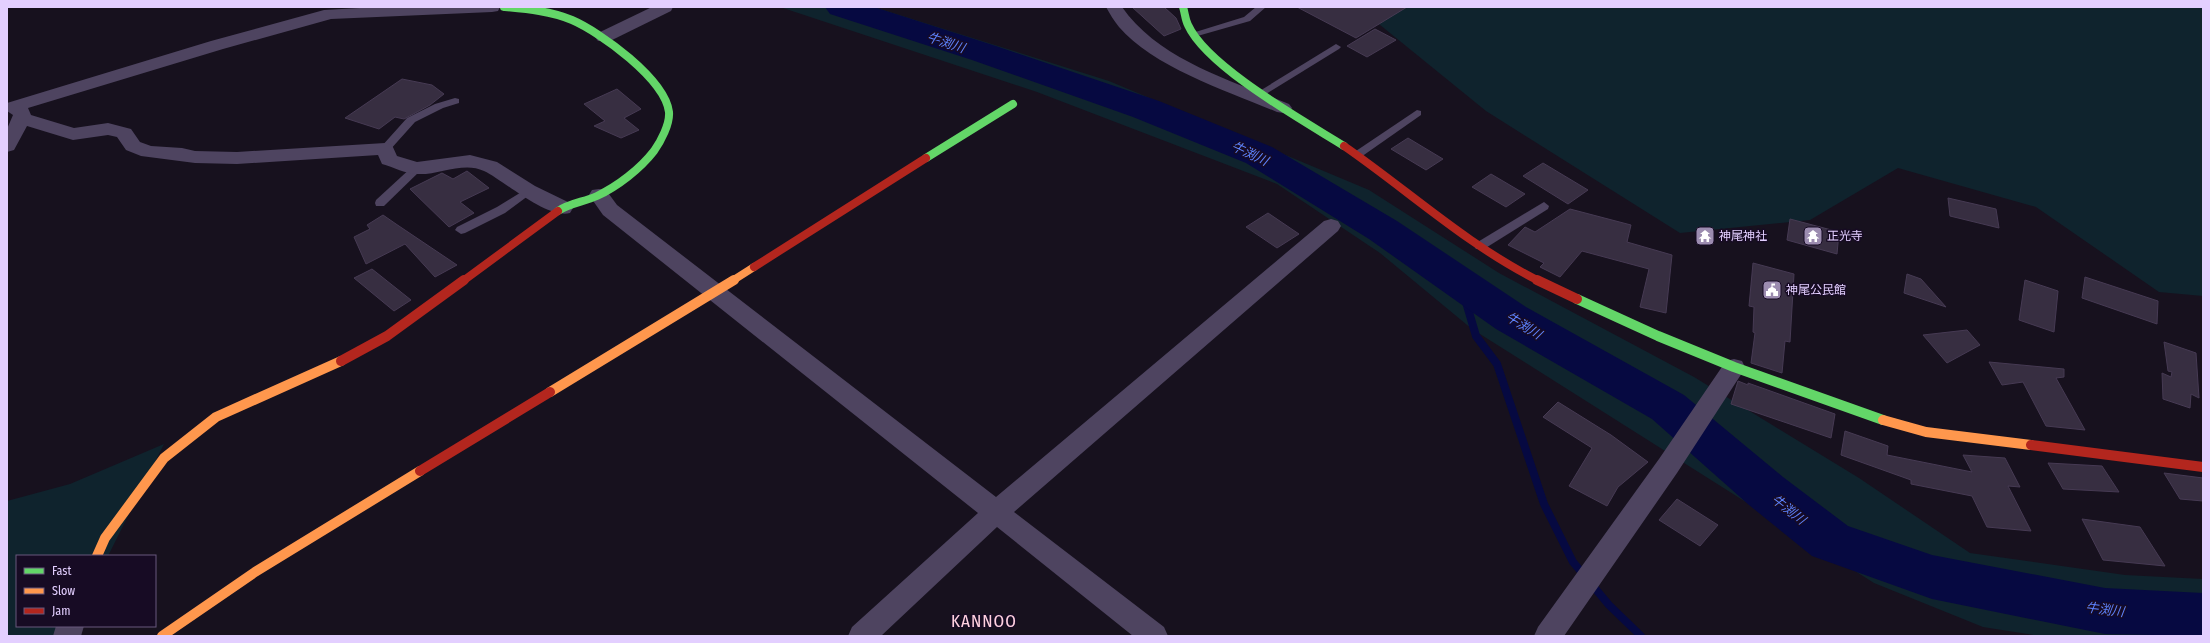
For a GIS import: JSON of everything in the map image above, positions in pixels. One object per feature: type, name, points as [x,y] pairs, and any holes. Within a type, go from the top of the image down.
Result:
[{"type":"street","points":[[14,110],[202,50],[330,14],[492,7]]},
{"type":"street","points":[[97,555],[105,538],[164,458],[216,417],[371,346],[387,336],[562,208],[599,195],[630,174],[654,150],[662,137],[669,113],[666,102],[640,68],[604,37],[571,20],[534,9],[504,7]]},
{"type":"street","points":[[604,37],[665,7]]},
{"type":"street","points":[[1114,7],[1118,16],[1157,51],[1287,110]]},
{"type":"street","points":[[1183,7],[1188,25],[1217,60],[1287,110],[1358,155],[1480,246],[1519,272],[1658,336],[1734,367],[1892,424],[1926,432],[2203,467]]},
{"type":"street","points":[[162,636],[255,572],[714,292],[1013,104]]},
{"type":"street","points":[[7,146],[14,110]]},
{"type":"street","points":[[14,110],[73,134],[108,129],[124,133],[133,146],[148,152],[182,154],[195,158],[245,158],[385,149],[389,160],[417,168],[470,161],[490,166],[528,191],[562,208]]},
{"type":"street","points":[[599,195],[610,210],[1154,636]]},
{"type":"street","points":[[862,636],[996,512],[1331,226]]},
{"type":"street","points":[[1548,636],[1677,454],[1734,367]]},
{"type":"lane","points":[[1194,34],[1247,19],[1261,7]]},
{"type":"lane","points":[[1262,92],[1336,47]]},
{"type":"lane","points":[[385,149],[411,120],[439,106],[455,101]]},
{"type":"lane","points":[[1358,155],[1417,113]]},
{"type":"lane","points":[[380,203],[417,168]]},
{"type":"lane","points":[[461,230],[488,217],[528,191]]},
{"type":"lane","points":[[1480,246],[1544,206]]},
{"type":"shaded area","points":[[780,7],[874,7],[1109,81],[1369,190],[1499,273],[1694,377],[1859,478],[1970,553],[2125,575],[2203,579],[2203,636],[2040,636],[1983,627],[1874,583],[1472,329],[1380,253],[1277,184],[1037,92]]},
{"type":"shaded area","points":[[1358,7],[2203,7],[2203,296],[2159,292],[2036,207],[1898,168],[1810,220],[1680,233],[1486,111]]},
{"type":"shaded area","points":[[164,444],[108,555],[16,555],[16,627],[72,627],[68,636],[7,636],[7,501],[70,484]]},
{"type":"building","points":[[1132,7],[1164,7],[1176,18],[1181,29],[1164,36]]},
{"type":"building","points":[[1297,7],[1407,7],[1356,38]]},
{"type":"building","points":[[1375,29],[1396,40],[1367,57],[1347,46]]},
{"type":"building","points":[[402,79],[432,85],[444,94],[430,105],[404,119],[395,117],[379,129],[345,118]]},
{"type":"building","points":[[617,89],[641,109],[624,118],[639,130],[621,138],[594,126],[605,121],[584,104]]},
{"type":"building","points":[[1408,138],[1443,159],[1426,170],[1391,149]]},
{"type":"building","points":[[1543,163],[1588,190],[1568,204],[1523,176]]},
{"type":"building","points":[[467,171],[489,188],[460,202],[474,213],[449,227],[410,189],[442,173],[453,179]]},
{"type":"building","points":[[1491,174],[1525,194],[1506,207],[1472,187]]},
{"type":"building","points":[[1948,198],[1996,209],[1999,228],[1950,216]]},
{"type":"building","points":[[1570,209],[1631,225],[1627,242],[1672,255],[1666,313],[1640,307],[1649,269],[1582,251],[1560,277],[1540,267],[1544,263],[1508,245],[1525,227],[1535,232]]},
{"type":"building","points":[[1268,213],[1299,234],[1277,248],[1246,227]]},
{"type":"building","points":[[383,215],[457,265],[435,277],[405,244],[366,264],[354,237],[370,229],[367,225]]},
{"type":"building","name":"正光寺","points":[[1790,219],[1839,232],[1837,254],[1787,240]]},
{"type":"building","points":[[1753,263],[1794,274],[1790,342],[1785,341],[1782,373],[1751,363],[1755,333],[1753,332],[1754,307],[1749,306]]},
{"type":"building","points":[[372,269],[411,300],[394,311],[354,278]]},
{"type":"building","points":[[1907,274],[1921,279],[1946,307],[1904,293]]},
{"type":"building","points":[[2085,277],[2158,301],[2157,324],[2082,298]]},
{"type":"building","points":[[2025,280],[2058,291],[2054,332],[2019,320]]},
{"type":"building","points":[[1967,330],[1980,345],[1947,363],[1923,335]]},
{"type":"building","points":[[2164,342],[2196,353],[2199,398],[2191,394],[2190,408],[2163,399],[2162,373],[2171,377],[2172,372],[2168,371]]},
{"type":"building","points":[[1989,362],[2064,369],[2064,377],[2056,378],[2085,430],[2046,426],[2023,382],[2002,385]]},
{"type":"building","points":[[1738,381],[1748,385],[1748,383],[1835,414],[1831,438],[1731,404]]},
{"type":"building","points":[[1558,402],[1611,435],[1648,462],[1618,487],[1607,506],[1569,486],[1592,448],[1543,417]]},
{"type":"building","points":[[1845,431],[1888,446],[1887,455],[1972,472],[1963,455],[2005,458],[2020,487],[2008,486],[2031,531],[1987,527],[1972,496],[1911,484],[1911,480],[1841,455]]},
{"type":"building","points":[[2048,463],[2102,466],[2119,492],[2063,489]]},
{"type":"building","points":[[2164,473],[2203,478],[2203,501],[2180,499]]},
{"type":"building","points":[[1677,499],[1718,525],[1700,546],[1659,520]]},
{"type":"building","points":[[2082,519],[2140,527],[2165,566],[2103,560]]},
{"type":"waterway","name":"牛渕川","points":[[841,7],[984,53],[1146,109],[1259,155],[1383,230],[1511,318],[1668,407],[1766,491],[1830,541],[1932,577],[2105,611],[2203,616]]},
{"type":"waterway","points":[[1475,292],[1466,302],[1476,336],[1497,364],[1544,504],[1573,562],[1609,605],[1641,636]]},
{"type":"traffic: fast","points":[[504,7],[555,14],[572,20],[600,35],[621,51],[652,82],[666,102],[669,111],[666,126],[659,143],[649,157],[636,170],[597,196],[577,202],[558,211]]},
{"type":"traffic: fast","points":[[1183,7],[1188,25],[1198,40],[1214,57],[1258,91],[1344,146]]},
{"type":"traffic: fast","points":[[926,158],[1013,104]]},
{"type":"traffic: fast","points":[[1577,299],[1658,336],[1734,367],[1883,420]]},
{"type":"traffic: slow","points":[[550,392],[754,267]]},
{"type":"traffic: slow","points":[[97,555],[105,538],[164,458],[216,417],[341,361]]},
{"type":"traffic: slow","points":[[1883,420],[1926,432],[2031,445]]},
{"type":"traffic: slow","points":[[162,636],[255,572],[420,471]]},
{"type":"traffic: jam","points":[[1344,146],[1450,226],[1492,255],[1520,271],[1577,299]]},
{"type":"traffic: jam","points":[[754,267],[926,158]]},
{"type":"traffic: jam","points":[[341,361],[387,336],[558,211]]},
{"type":"traffic: jam","points":[[420,471],[550,392]]},
{"type":"traffic: jam","points":[[2031,445],[2203,467]]},
{"type":"place","name":"神尾神社","points":[[1705,236]]},
{"type":"place","name":"正光寺","points":[[1813,236]]},
{"type":"place","name":"神尾公民館","points":[[1772,290]]},
{"type":"district","name":"KANNOO","points":[[984,621]]}]
